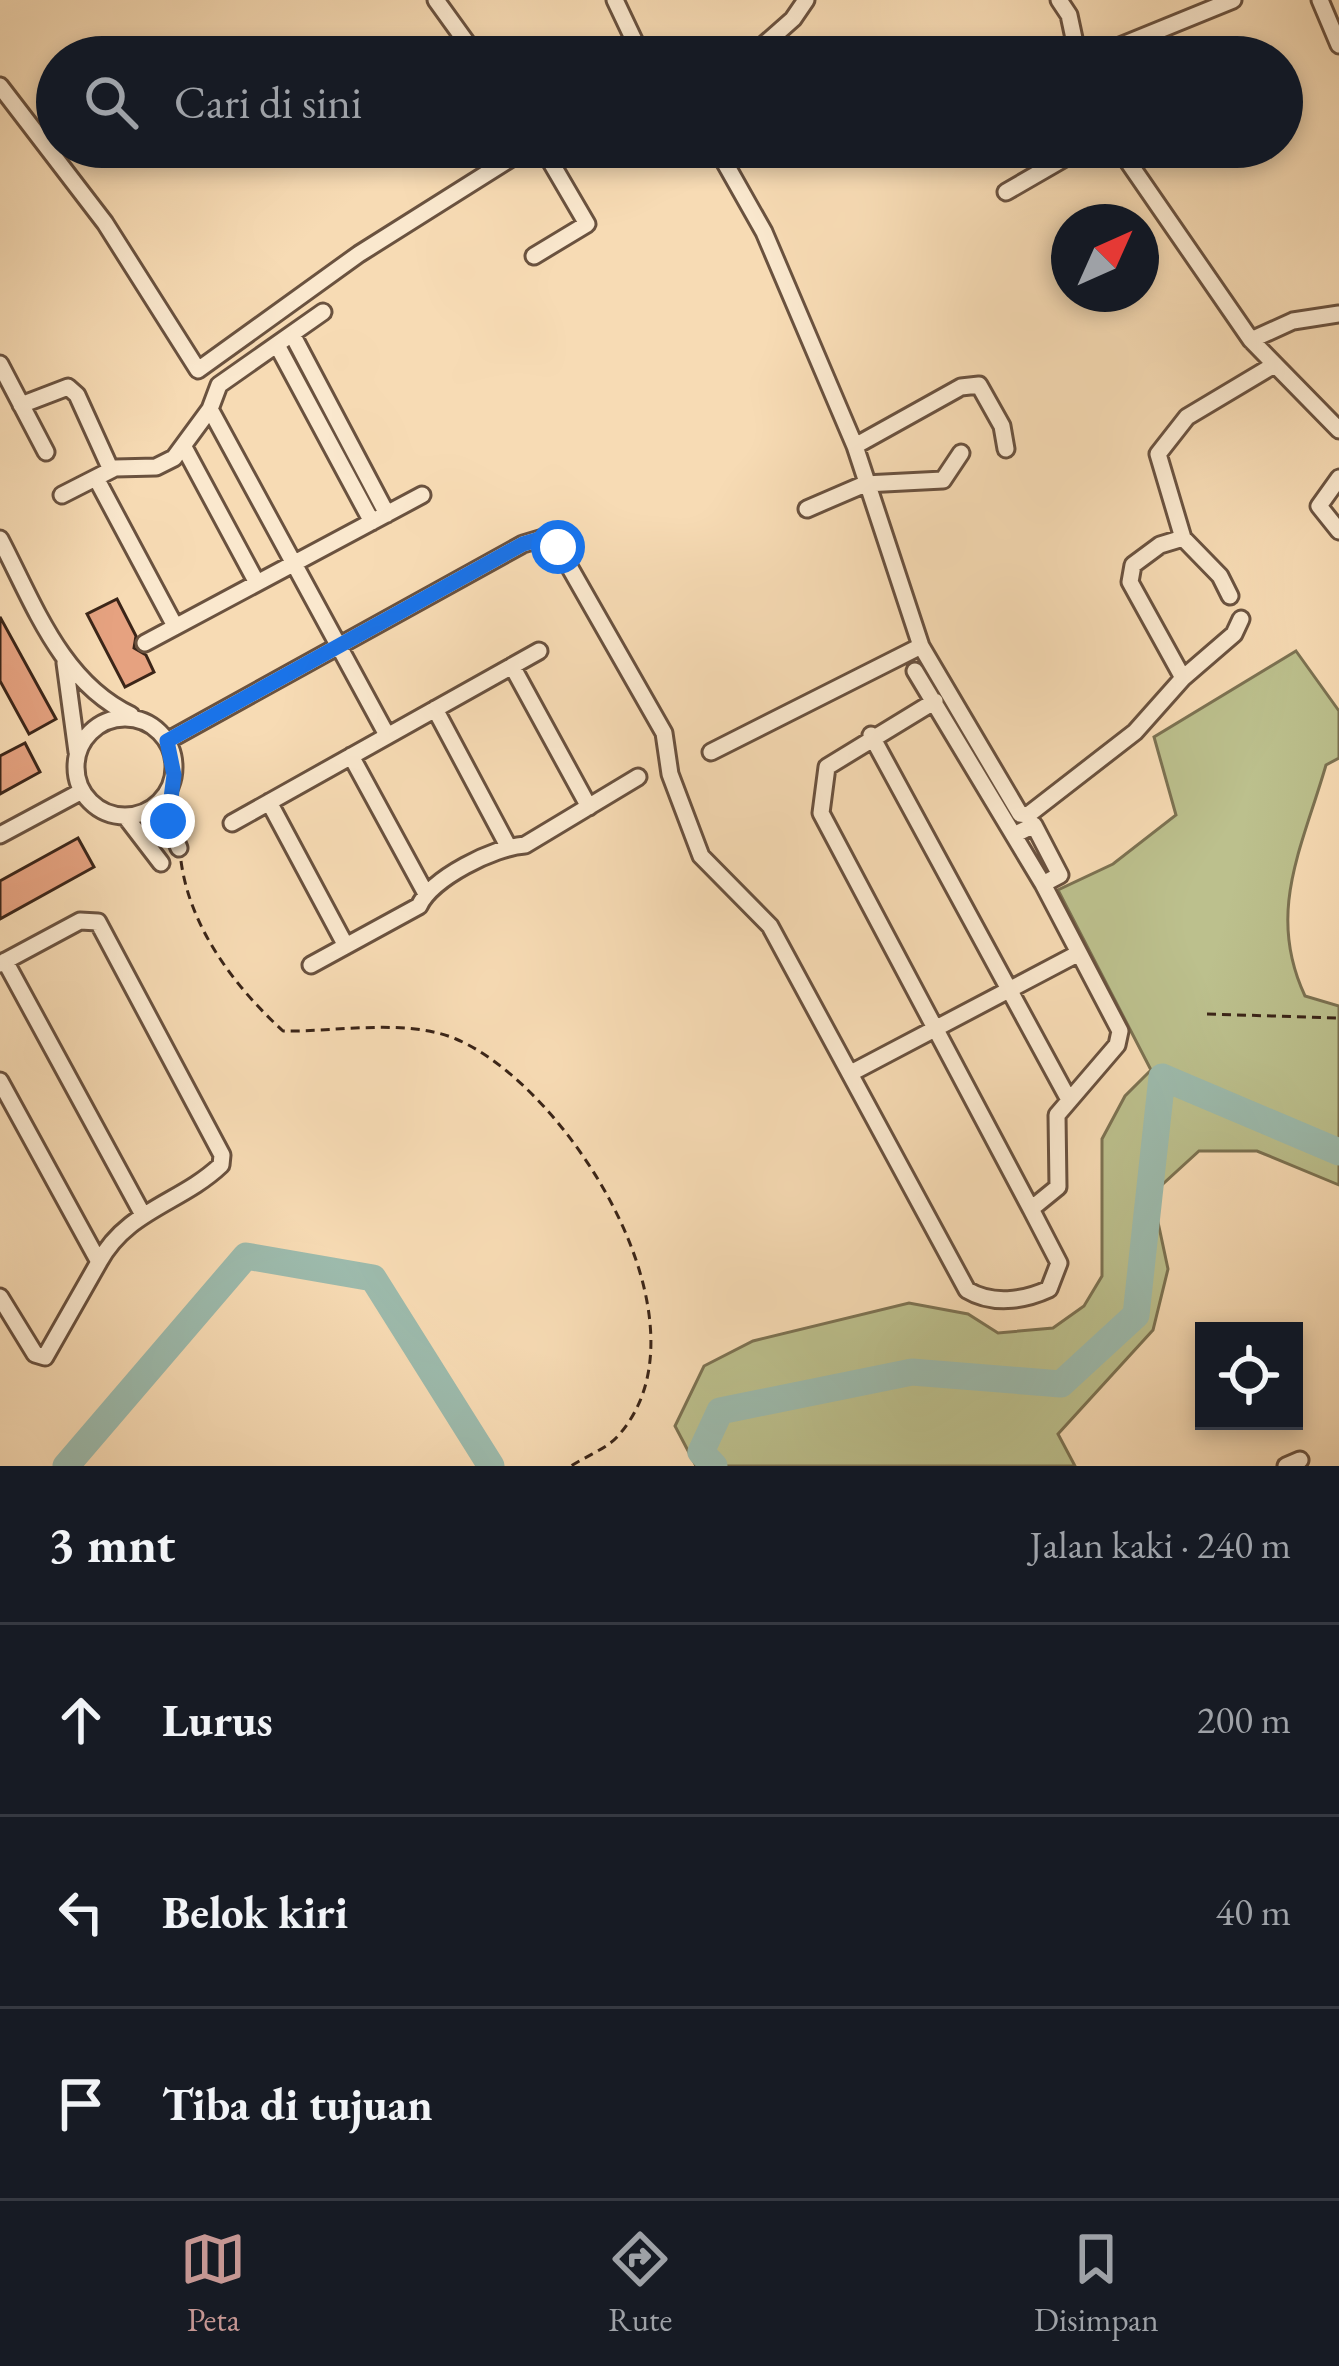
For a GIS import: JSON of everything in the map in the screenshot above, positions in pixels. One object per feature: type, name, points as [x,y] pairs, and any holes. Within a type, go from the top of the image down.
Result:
[{"type":"street","points":[[436,0],[461,36]]},
{"type":"street","points":[[615,0],[632,36]]},
{"type":"street","points":[[774,36],[806,0]]},
{"type":"street","points":[[1059,0],[1073,36]]},
{"type":"street","points":[[1145,36],[1234,0]]},
{"type":"street","points":[[1320,0],[1339,45]]},
{"type":"street","points":[[0,86],[36,133]]},
{"type":"street","points":[[63,168],[105,223],[198,370],[328,276],[497,168]]},
{"type":"street","points":[[534,256],[587,224],[554,168]]},
{"type":"street","points":[[728,168],[764,232],[855,446],[921,646],[1014,807],[1028,815],[1124,741],[1183,678],[1234,634],[1240,619]]},
{"type":"street","points":[[1006,192],[1048,168]]},
{"type":"street","points":[[1132,168],[1251,340],[1339,430]]},
{"type":"street","points":[[62,496],[103,474],[156,467],[185,449],[210,410],[219,385],[323,312]]},
{"type":"street","points":[[1251,340],[1292,320],[1339,314]]},
{"type":"street","points":[[292,334],[331,427]]},
{"type":"street","points":[[277,345],[331,427],[380,518]]},
{"type":"street","points":[[0,364],[46,452]]},
{"type":"street","points":[[1230,596],[1220,576],[1183,538],[1157,454],[1187,417],[1274,365]]},
{"type":"street","points":[[855,446],[961,387],[979,385],[1002,427],[1006,449]]},
{"type":"street","points":[[21,405],[68,387],[103,474],[175,626]]},
{"type":"street","points":[[210,410],[387,736]]},
{"type":"street","points":[[185,449],[257,583]]},
{"type":"street","points":[[807,509],[866,484],[943,480],[961,453]]},
{"type":"street","points":[[1339,478],[1319,500],[1339,531]]},
{"type":"street","points":[[145,643],[422,495]]},
{"type":"street","points":[[0,538],[64,661],[95,694],[167,741],[174,775],[168,791],[168,821],[179,848]]},
{"type":"street","points":[[167,741],[523,544],[543,538],[558,547],[664,733],[670,773],[701,856],[770,926],[967,1290],[982,1299],[1020,1299],[1048,1289],[1056,1280],[1057,1254],[821,813],[827,767],[871,735],[935,700]]},
{"type":"street","points":[[1183,538],[1160,544],[1133,565],[1130,582],[1183,678]]},
{"type":"street","points":[[711,752],[921,646]]},
{"type":"street","points":[[232,823],[538,651]]},
{"type":"street","points":[[64,661],[82,791],[108,813],[125,816],[142,813],[168,791]]},
{"type":"street","points":[[512,666],[589,807]]},
{"type":"street","points":[[915,671],[1042,884],[1120,1039],[1057,1115],[1058,1187],[1031,1209]]},
{"type":"street","points":[[435,709],[508,846]]},
{"type":"street","points":[[77,754],[100,724],[137,719]]},
{"type":"street","points":[[871,735],[1068,1099]]},
{"type":"street","points":[[351,756],[425,892]]},
{"type":"street","points":[[311,964],[418,906],[425,892],[508,846],[525,845],[638,777]]},
{"type":"street","points":[[0,835],[82,791]]},
{"type":"street","points":[[269,802],[346,946]]},
{"type":"street","points":[[125,816],[160,863]]},
{"type":"street","points":[[0,1297],[35,1354],[45,1357],[110,1242],[142,1213],[212,1174],[223,1155],[132,982],[92,919],[2,962],[142,1213]]},
{"type":"street","points":[[850,1073],[1079,953]]},
{"type":"street","points":[[0,1082],[99,1262]]},
{"type":"path","points":[[179,848],[184,884],[198,920],[250,1001],[283,1031],[397,1029],[453,1037],[497,1062],[543,1104],[583,1156],[638,1269],[650,1310],[651,1349],[638,1401],[616,1438],[571,1466]]},
{"type":"path","points":[[1207,1014],[1339,1018]]},
{"type":"green space","points":[[1296,651],[1339,711],[1339,758],[1326,765],[1299,853],[1288,908],[1288,937],[1305,996],[1339,1006],[1339,1185],[1257,1151],[1199,1151],[1152,1194],[1168,1269],[1153,1330],[1058,1434],[1075,1466],[696,1466],[675,1426],[704,1366],[753,1341],[909,1303],[968,1314],[998,1333],[1053,1328],[1084,1306],[1102,1276],[1102,1139],[1125,1096],[1151,1070],[1058,890],[1113,864],[1176,815],[1154,737]]},
{"type":"building","points":[[117,599],[136,636],[134,648],[146,655],[154,672],[125,687],[87,614]]},
{"type":"building","points":[[0,617],[56,719],[29,734],[0,681]]},
{"type":"building","points":[[25,743],[40,772],[0,794],[0,756]]},
{"type":"building","points":[[78,838],[94,867],[0,919],[0,881]]},
{"type":"waterway","points":[[714,1466],[701,1452],[720,1411],[912,1372],[1061,1384],[1136,1315],[1162,1077],[1339,1152]]},
{"type":"waterway","points":[[66,1466],[246,1256],[373,1278],[491,1466]]},
{"type":"route","points":[[168,821],[168,791],[174,775],[167,741],[523,544],[543,538],[558,547]]}]
